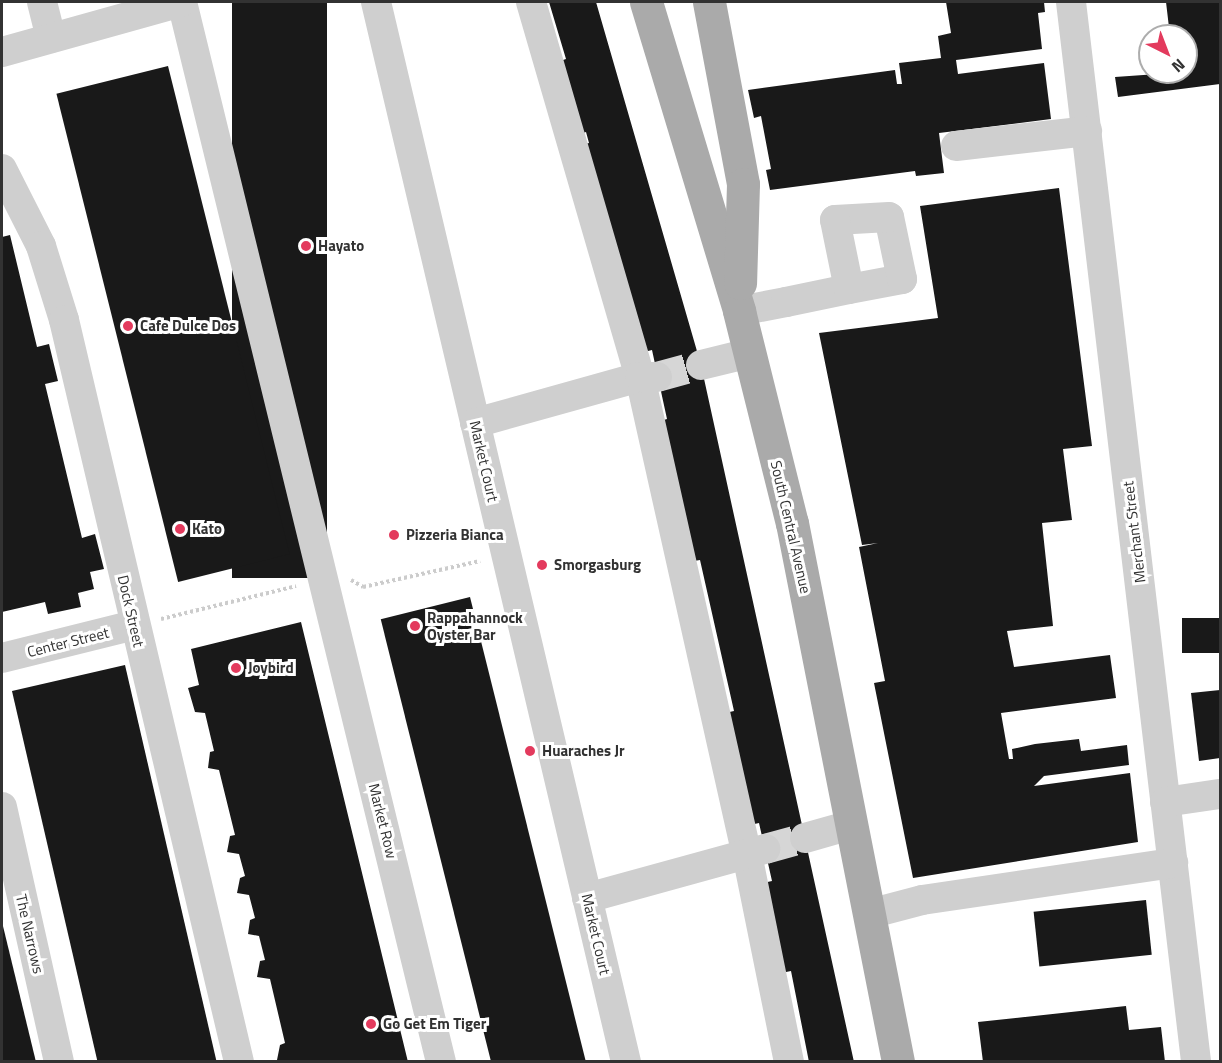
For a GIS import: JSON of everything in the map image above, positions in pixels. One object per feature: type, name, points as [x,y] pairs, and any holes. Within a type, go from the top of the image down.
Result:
[{"type":"main road","name":"South Central Avenue","points":[[646,2],[739,311],[792,523],[898,1062]]},
{"type":"main road","points":[[710,2],[744,184],[739,311]]},
{"type":"street","points":[[42,2],[51,38]]},
{"type":"street","points":[[2,52],[181,2]]},
{"type":"street","name":"Market Row","points":[[181,2],[441,1062]]},
{"type":"street","name":"Market Court","points":[[376,2],[626,1062]]},
{"type":"street","points":[[531,2],[649,377],[756,851],[789,1062]]},
{"type":"street","name":"Merchant Street","points":[[1071,2],[1196,1062]]},
{"type":"street","points":[[956,146],[1087,131]]},
{"type":"street","name":"Dock Street","points":[[2,169],[40,246],[64,320],[134,625],[239,1062]]},
{"type":"street","points":[[739,311],[849,289]]},
{"type":"street","points":[[701,364],[750,353]]},
{"type":"street","points":[[476,423],[649,377]]},
{"type":"street","name":"Center Street","points":[[2,658],[134,625]]},
{"type":"street","points":[[1165,802],[1221,794]]},
{"type":"street","name":"The Narrows","points":[[2,807],[59,1062]]},
{"type":"street","points":[[805,838],[851,825]]},
{"type":"street","points":[[587,898],[756,851]]},
{"type":"street","points":[[869,914],[922,900],[1173,863]]},
{"type":"path","points":[[134,625],[322,580],[363,586],[507,555]]},
{"type":"building","points":[[232,2],[327,2],[327,578],[232,578]]},
{"type":"building","points":[[549,2],[596,2],[701,365],[854,1062],[809,1062],[791,971],[781,973],[763,883],[772,881],[759,823],[750,825],[725,713],[734,711],[700,560],[688,562],[657,422],[667,419],[652,350],[640,353],[581,145],[589,143],[586,132],[577,135],[557,62],[566,59]]},
{"type":"building","points":[[946,2],[1044,2],[1045,12],[1038,13],[1042,49],[956,60],[958,74],[1044,63],[1051,119],[939,133],[944,173],[916,176],[915,171],[770,190],[766,170],[771,169],[761,116],[754,118],[748,90],[895,70],[897,84],[902,84],[899,63],[941,58],[938,36],[951,33]]},
{"type":"building","points":[[1166,2],[1220,2],[1220,84],[1118,97],[1115,77],[1138,75],[1138,84],[1198,84],[1198,24],[1169,24]]},
{"type":"building","points":[[168,66],[290,554],[178,582],[56,94]]},
{"type":"building","points":[[1059,188],[1092,446],[1063,449],[1072,520],[1042,523],[1053,626],[1007,631],[1014,667],[1110,655],[1116,698],[1001,713],[1009,759],[1013,759],[1012,749],[1035,744],[1079,739],[1081,751],[1127,745],[1129,765],[1044,776],[1034,786],[1130,773],[1138,842],[913,878],[874,683],[885,681],[859,547],[878,543],[862,545],[819,333],[938,318],[920,206]]},
{"type":"building","points":[[10,235],[37,347],[49,344],[58,381],[45,384],[82,538],[95,534],[104,569],[90,572],[94,589],[78,593],[81,607],[48,614],[45,602],[2,612],[2,237]]},
{"type":"building","points":[[470,597],[586,1061],[491,1062],[381,619]]},
{"type":"building","points":[[1182,618],[1220,618],[1220,653],[1182,653]]},
{"type":"building","points":[[301,622],[408,1062],[277,1060],[280,1045],[285,1043],[270,979],[257,977],[260,961],[265,960],[259,936],[248,934],[250,920],[255,918],[249,895],[237,893],[240,878],[245,876],[239,854],[227,852],[230,836],[235,835],[219,770],[208,768],[210,752],[214,751],[205,713],[195,712],[188,688],[199,685],[191,649]]},
{"type":"building","points":[[125,665],[217,1062],[98,1062],[12,691]]},
{"type":"building","points":[[1220,690],[1220,758],[1199,761],[1191,693]]},
{"type":"building","points":[[1146,900],[1152,955],[1039,967],[1034,912]]},
{"type":"building","points":[[2,922],[36,1062],[2,1062]]},
{"type":"building","points":[[1126,1006],[1129,1030],[1161,1027],[1165,1062],[983,1062],[978,1022]]},
{"type":"tunnel","points":[[657,377],[701,365]]},
{"type":"tunnel","points":[[765,849],[805,838]]},
{"type":"place","name":"Hayato","points":[[306,246]]},
{"type":"place","name":"Cafe Dulce Dos","points":[[128,326]]},
{"type":"place","name":"Kato","points":[[180,529]]},
{"type":"place","name":"Pizzeria Bianca","points":[[394,535]]},
{"type":"place","name":"Smorgasburg","points":[[542,565]]},
{"type":"place","name":"Rappahannock Oyster Bar","points":[[415,626]]},
{"type":"place","name":"Joybird","points":[[236,668]]},
{"type":"place","name":"Huaraches Jr","points":[[530,751]]},
{"type":"place","name":"Go Get Em Tiger","points":[[371,1024]]}]
